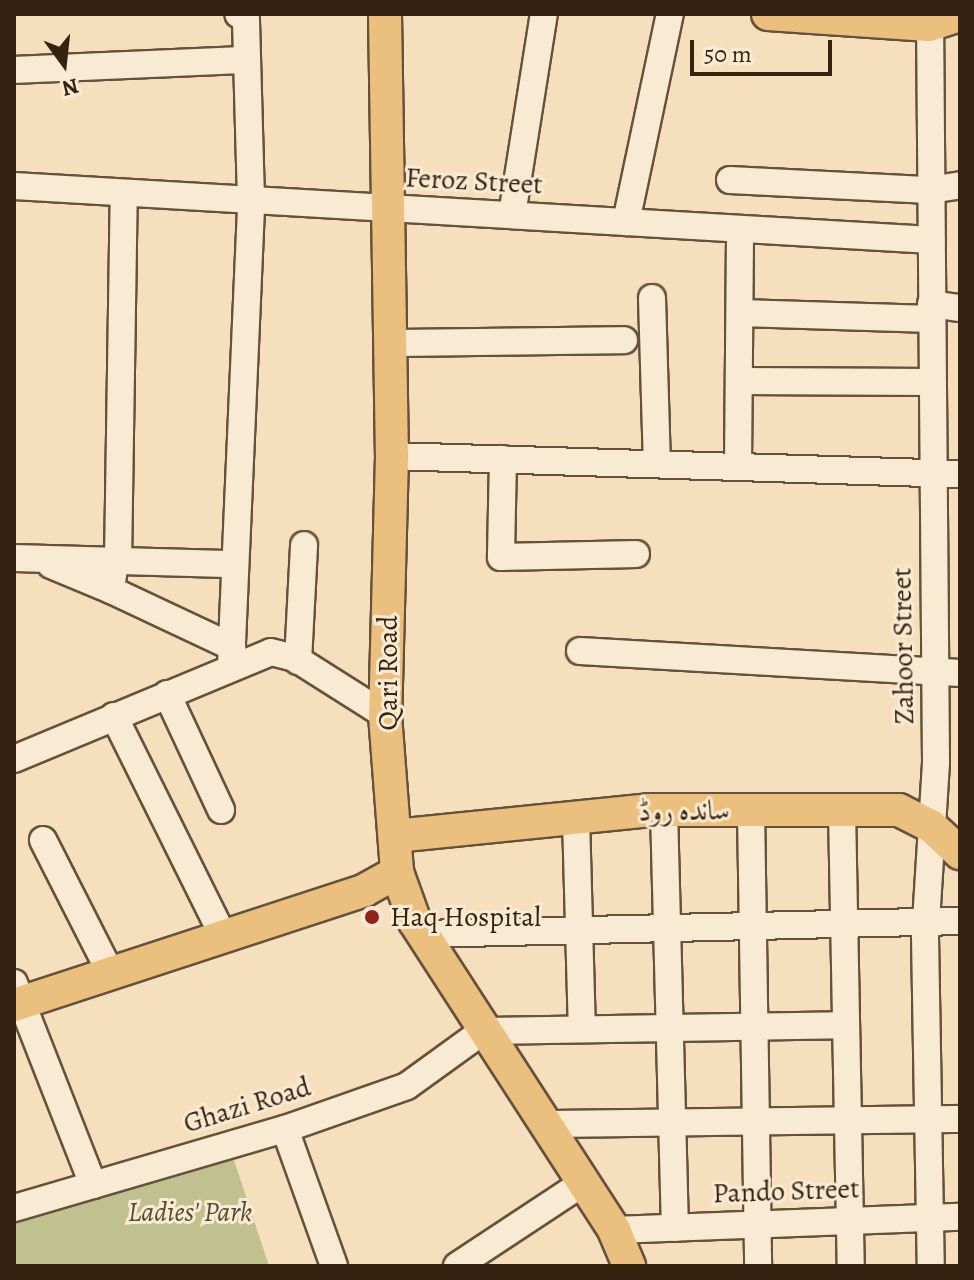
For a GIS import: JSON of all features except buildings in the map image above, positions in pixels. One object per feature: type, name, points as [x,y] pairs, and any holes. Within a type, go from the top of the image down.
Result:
[{"type":"main road","name":"Qari Road","points":[[385,14],[392,456],[385,715],[397,872],[422,934],[614,1230],[629,1266]]},
{"type":"main road","points":[[768,14],[929,20],[960,15]]},
{"type":"main road","name":"ساندہ روڈ","points":[[395,836],[664,810],[899,810],[931,826],[960,853]]},
{"type":"main road","points":[[17,997],[110,972],[365,890],[397,872]]},
{"type":"street","points":[[231,656],[251,200],[246,19],[238,14]]},
{"type":"street","points":[[512,215],[544,14]]},
{"type":"street","points":[[626,222],[670,14]]},
{"type":"street","name":"Zahoor Street","points":[[929,20],[933,471],[948,671],[931,826],[926,919],[931,1266]]},
{"type":"street","points":[[14,70],[247,60]]},
{"type":"street","points":[[730,180],[930,190],[960,185]]},
{"type":"street","name":"Feroz Street","points":[[14,186],[931,240]]},
{"type":"street","points":[[111,590],[117,561],[124,193]]},
{"type":"street","points":[[738,466],[740,229]]},
{"type":"street","points":[[652,298],[657,463]]},
{"type":"street","points":[[740,313],[932,312],[960,308]]},
{"type":"street","points":[[391,343],[624,340]]},
{"type":"street","points":[[739,381],[932,382]]},
{"type":"street","points":[[392,456],[960,474]]},
{"type":"street","points":[[503,459],[501,557],[636,554]]},
{"type":"street","points":[[298,661],[304,545]]},
{"type":"street","points":[[25,558],[235,564]]},
{"type":"street","points":[[25,558],[111,590],[231,656]]},
{"type":"street","points":[[580,651],[948,671]]},
{"type":"street","points":[[14,759],[167,694],[231,656],[271,652],[298,661],[385,715]]},
{"type":"street","points":[[167,694],[221,810]]},
{"type":"street","points":[[114,716],[223,936]]},
{"type":"street","points":[[664,810],[675,1228]]},
{"type":"street","points":[[751,810],[758,1266]]},
{"type":"street","points":[[842,810],[840,921],[849,1120],[851,1266]]},
{"type":"street","points":[[576,818],[582,1029]]},
{"type":"street","points":[[43,840],[110,972]]},
{"type":"street","points":[[422,934],[753,923],[960,921]]},
{"type":"street","points":[[17,997],[93,1185]]},
{"type":"street","points":[[483,1031],[845,1025]]},
{"type":"street","name":"Ghazi Road","points":[[14,1208],[285,1129],[407,1086],[483,1031]]},
{"type":"street","points":[[544,1124],[960,1119]]},
{"type":"street","points":[[285,1129],[334,1266]]},
{"type":"street","points":[[457,1266],[583,1183]]},
{"type":"street","name":"Pando Street","points":[[614,1230],[960,1217]]},
{"type":"green space","name":"Ladies' Park","points":[[229,1145],[269,1266],[14,1266],[14,1208]]},
{"type":"place","name":"Haq Hospital","points":[[372,917]]}]
